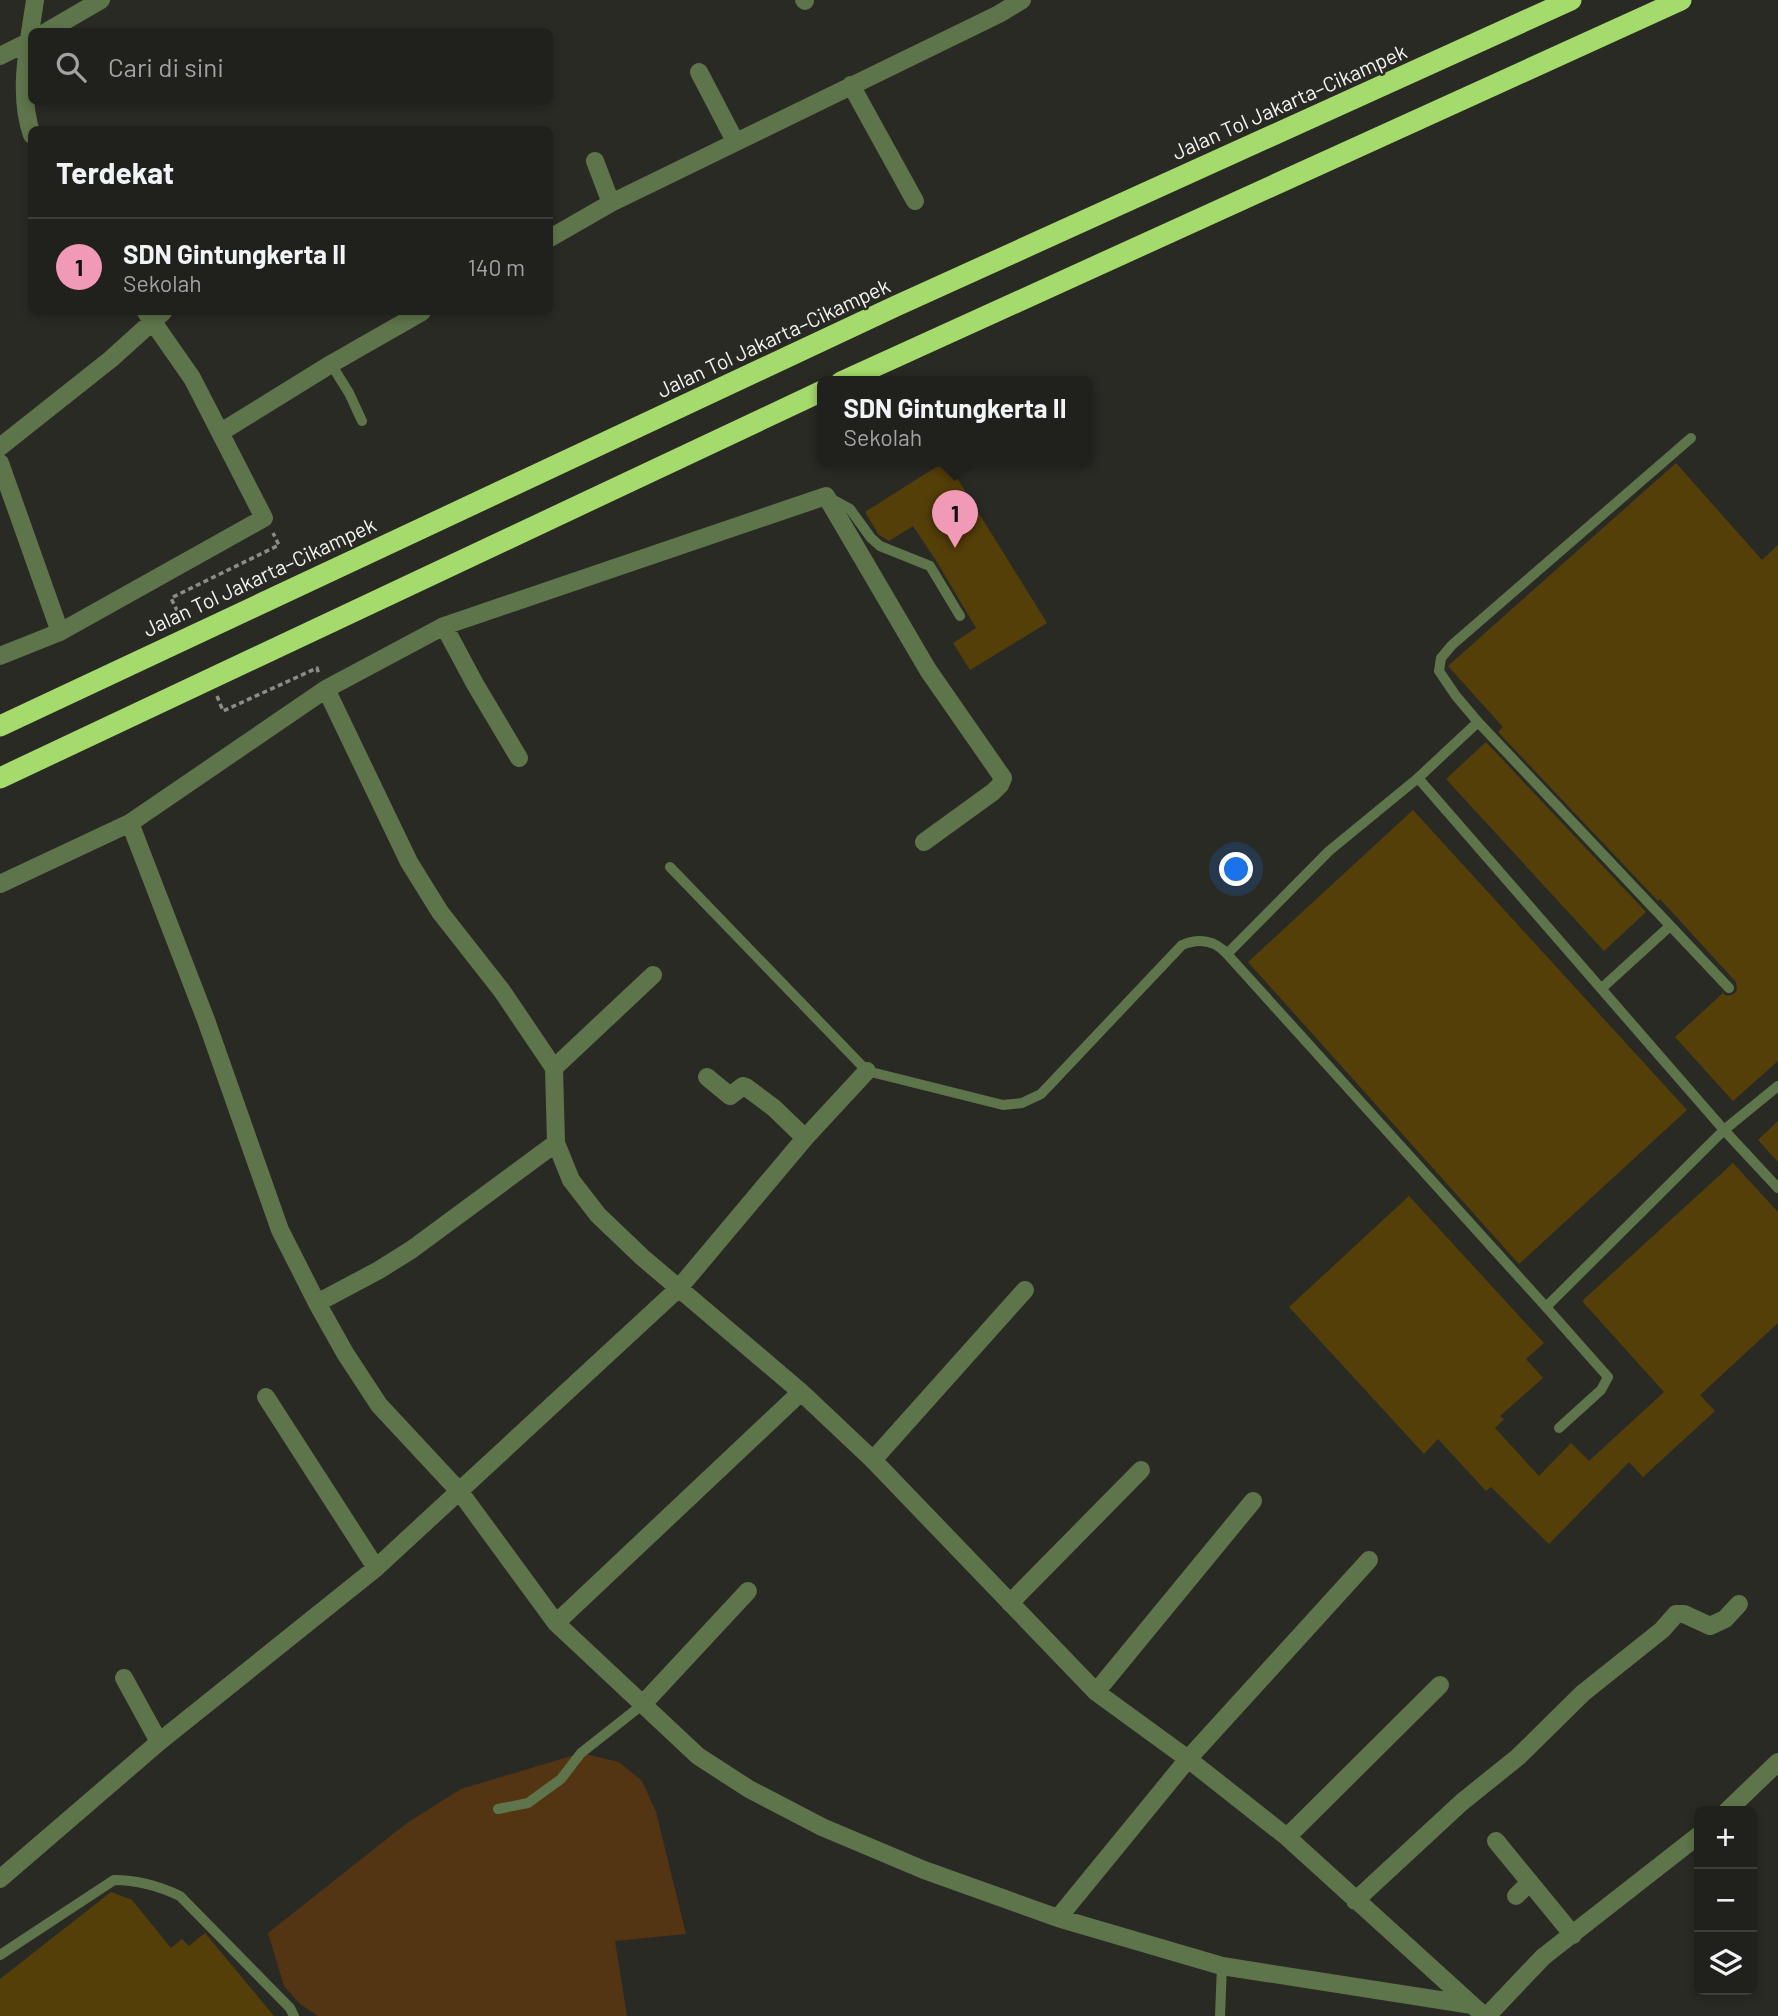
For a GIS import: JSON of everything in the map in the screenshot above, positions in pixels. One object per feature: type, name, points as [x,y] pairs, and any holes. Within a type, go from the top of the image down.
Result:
[{"type":"highway","name":"Jalan Tol Jakarta–Cikampek","points":[[0,726],[896,306],[1571,0]]},
{"type":"highway","points":[[854,376],[1681,0]]},
{"type":"highway","points":[[0,778],[817,393]]},
{"type":"street","points":[[32,28],[35,0]]},
{"type":"street","points":[[53,28],[101,0]]},
{"type":"street","points":[[553,236],[611,203],[851,85],[995,7],[1022,0]]},
{"type":"street","points":[[0,56],[28,42]]},
{"type":"street","points":[[28,53],[25,70],[28,90]]},
{"type":"street","points":[[699,72],[735,141]]},
{"type":"street","points":[[851,85],[915,201]]},
{"type":"street","points":[[28,126],[29,105]]},
{"type":"street","points":[[595,160],[611,203]]},
{"type":"street","points":[[0,447],[111,359],[153,315]]},
{"type":"street","points":[[0,656],[60,632],[264,518],[221,432],[155,315]]},
{"type":"street","points":[[221,432],[417,315]]},
{"type":"street","points":[[0,463],[60,632]]},
{"type":"street","points":[[0,884],[130,823],[326,689],[444,626],[825,496],[928,670],[1003,778],[993,792],[925,842]]},
{"type":"street","points":[[444,626],[519,758]]},
{"type":"street","points":[[326,689],[410,862],[440,912],[502,991],[554,1068],[556,1143],[571,1180],[598,1215],[801,1392],[873,1460],[1096,1692],[1188,1759],[1287,1837],[1481,2012]]},
{"type":"street","points":[[130,823],[206,1020],[280,1230],[317,1303],[379,1405],[460,1492],[556,1623],[698,1756],[749,1789],[810,1821],[925,1870],[1058,1918],[1222,1966],[1481,2012]]},
{"type":"street","points":[[554,1068],[653,975]]},
{"type":"street","points":[[0,1879],[159,1742],[376,1568],[680,1288],[805,1138],[867,1071]]},
{"type":"street","points":[[707,1077],[730,1096],[743,1086],[746,1087],[774,1108],[805,1138]]},
{"type":"street","points":[[317,1303],[411,1250],[556,1143]]},
{"type":"street","points":[[873,1460],[1025,1290]]},
{"type":"street","points":[[556,1623],[801,1392]]},
{"type":"street","points":[[266,1397],[376,1568]]},
{"type":"street","points":[[1010,1603],[1141,1470]]},
{"type":"street","points":[[1096,1692],[1253,1501]]},
{"type":"street","points":[[1058,1918],[1188,1759],[1369,1560]]},
{"type":"street","points":[[642,1705],[748,1591]]},
{"type":"street","points":[[1355,1901],[1462,1802],[1518,1757],[1583,1693],[1662,1629],[1676,1614],[1684,1614],[1710,1626],[1725,1619],[1739,1604]]},
{"type":"street","points":[[124,1678],[159,1742]]},
{"type":"street","points":[[1287,1837],[1440,1685]]},
{"type":"street","points":[[1732,1806],[1778,1762]]},
{"type":"street","points":[[1481,2012],[1543,1957],[1694,1839]]},
{"type":"street","points":[[1496,1841],[1573,1935]]},
{"type":"street","points":[[1516,1896],[1530,1882]]},
{"type":"lane","points":[[331,364],[362,421]]},
{"type":"lane","points":[[1691,438],[1462,636],[1441,658],[1439,671],[1478,722],[1730,988]]},
{"type":"lane","points":[[825,496],[850,509],[880,545],[929,566],[960,616]]},
{"type":"lane","points":[[1227,954],[1329,851],[1418,778],[1478,722]]},
{"type":"lane","points":[[1418,778],[1724,1130],[1778,1188]]},
{"type":"lane","points":[[670,867],[867,1071],[1003,1105],[1022,1102],[1041,1094],[1182,945],[1194,940],[1219,945],[1608,1377],[1601,1390],[1559,1428]]},
{"type":"lane","points":[[1602,988],[1670,926]]},
{"type":"lane","points":[[1546,1307],[1724,1130],[1778,1086]]},
{"type":"lane","points":[[498,1809],[528,1803],[561,1779],[581,1754],[642,1705]]},
{"type":"lane","points":[[0,1955],[114,1880],[130,1880],[163,1888],[180,1896],[290,2008],[294,2016]]},
{"type":"lane","points":[[1220,2016],[1222,1966]]},
{"type":"path","points":[[171,598],[279,545]]},
{"type":"path","points":[[223,711],[317,668]]},
{"type":"shaded area","points":[[581,1753],[619,1762],[642,1781],[656,1812],[686,1934],[615,1941],[627,2016],[318,2016],[300,2004],[284,1986],[268,1933],[407,1823],[461,1789]]},
{"type":"building","points":[[1676,463],[1762,560],[1778,545],[1778,1061],[1733,1101],[1675,1037],[1723,993],[1727,996],[1734,994],[1737,990],[1736,982],[1660,899],[1658,901],[1498,732],[1503,727],[1448,666]]},
{"type":"building","points":[[936,467],[950,467],[1047,623],[970,670],[953,643],[976,628],[937,562],[913,526],[889,541],[879,535],[865,512]]},
{"type":"building","points":[[1486,742],[1646,912],[1604,951],[1446,779]]},
{"type":"building","points":[[1413,810],[1687,1110],[1519,1264],[1248,962]]},
{"type":"building","points":[[1778,1121],[1778,1162],[1758,1140]]},
{"type":"building","points":[[1733,1163],[1778,1212],[1778,1323],[1700,1395],[1715,1411],[1643,1477],[1629,1462],[1549,1544],[1491,1487],[1486,1491],[1438,1439],[1424,1454],[1289,1307],[1409,1196],[1544,1343],[1526,1359],[1543,1378],[1500,1416],[1504,1419],[1495,1428],[1539,1476],[1571,1443],[1589,1461],[1664,1392],[1582,1301]]},
{"type":"building","points":[[111,1892],[132,1900],[171,1948],[182,1939],[189,1946],[205,1933],[274,2016],[0,2016],[0,1979]]},
{"type":"place","name":"SDN Gintungkerta II","points":[[955,548]]}]
